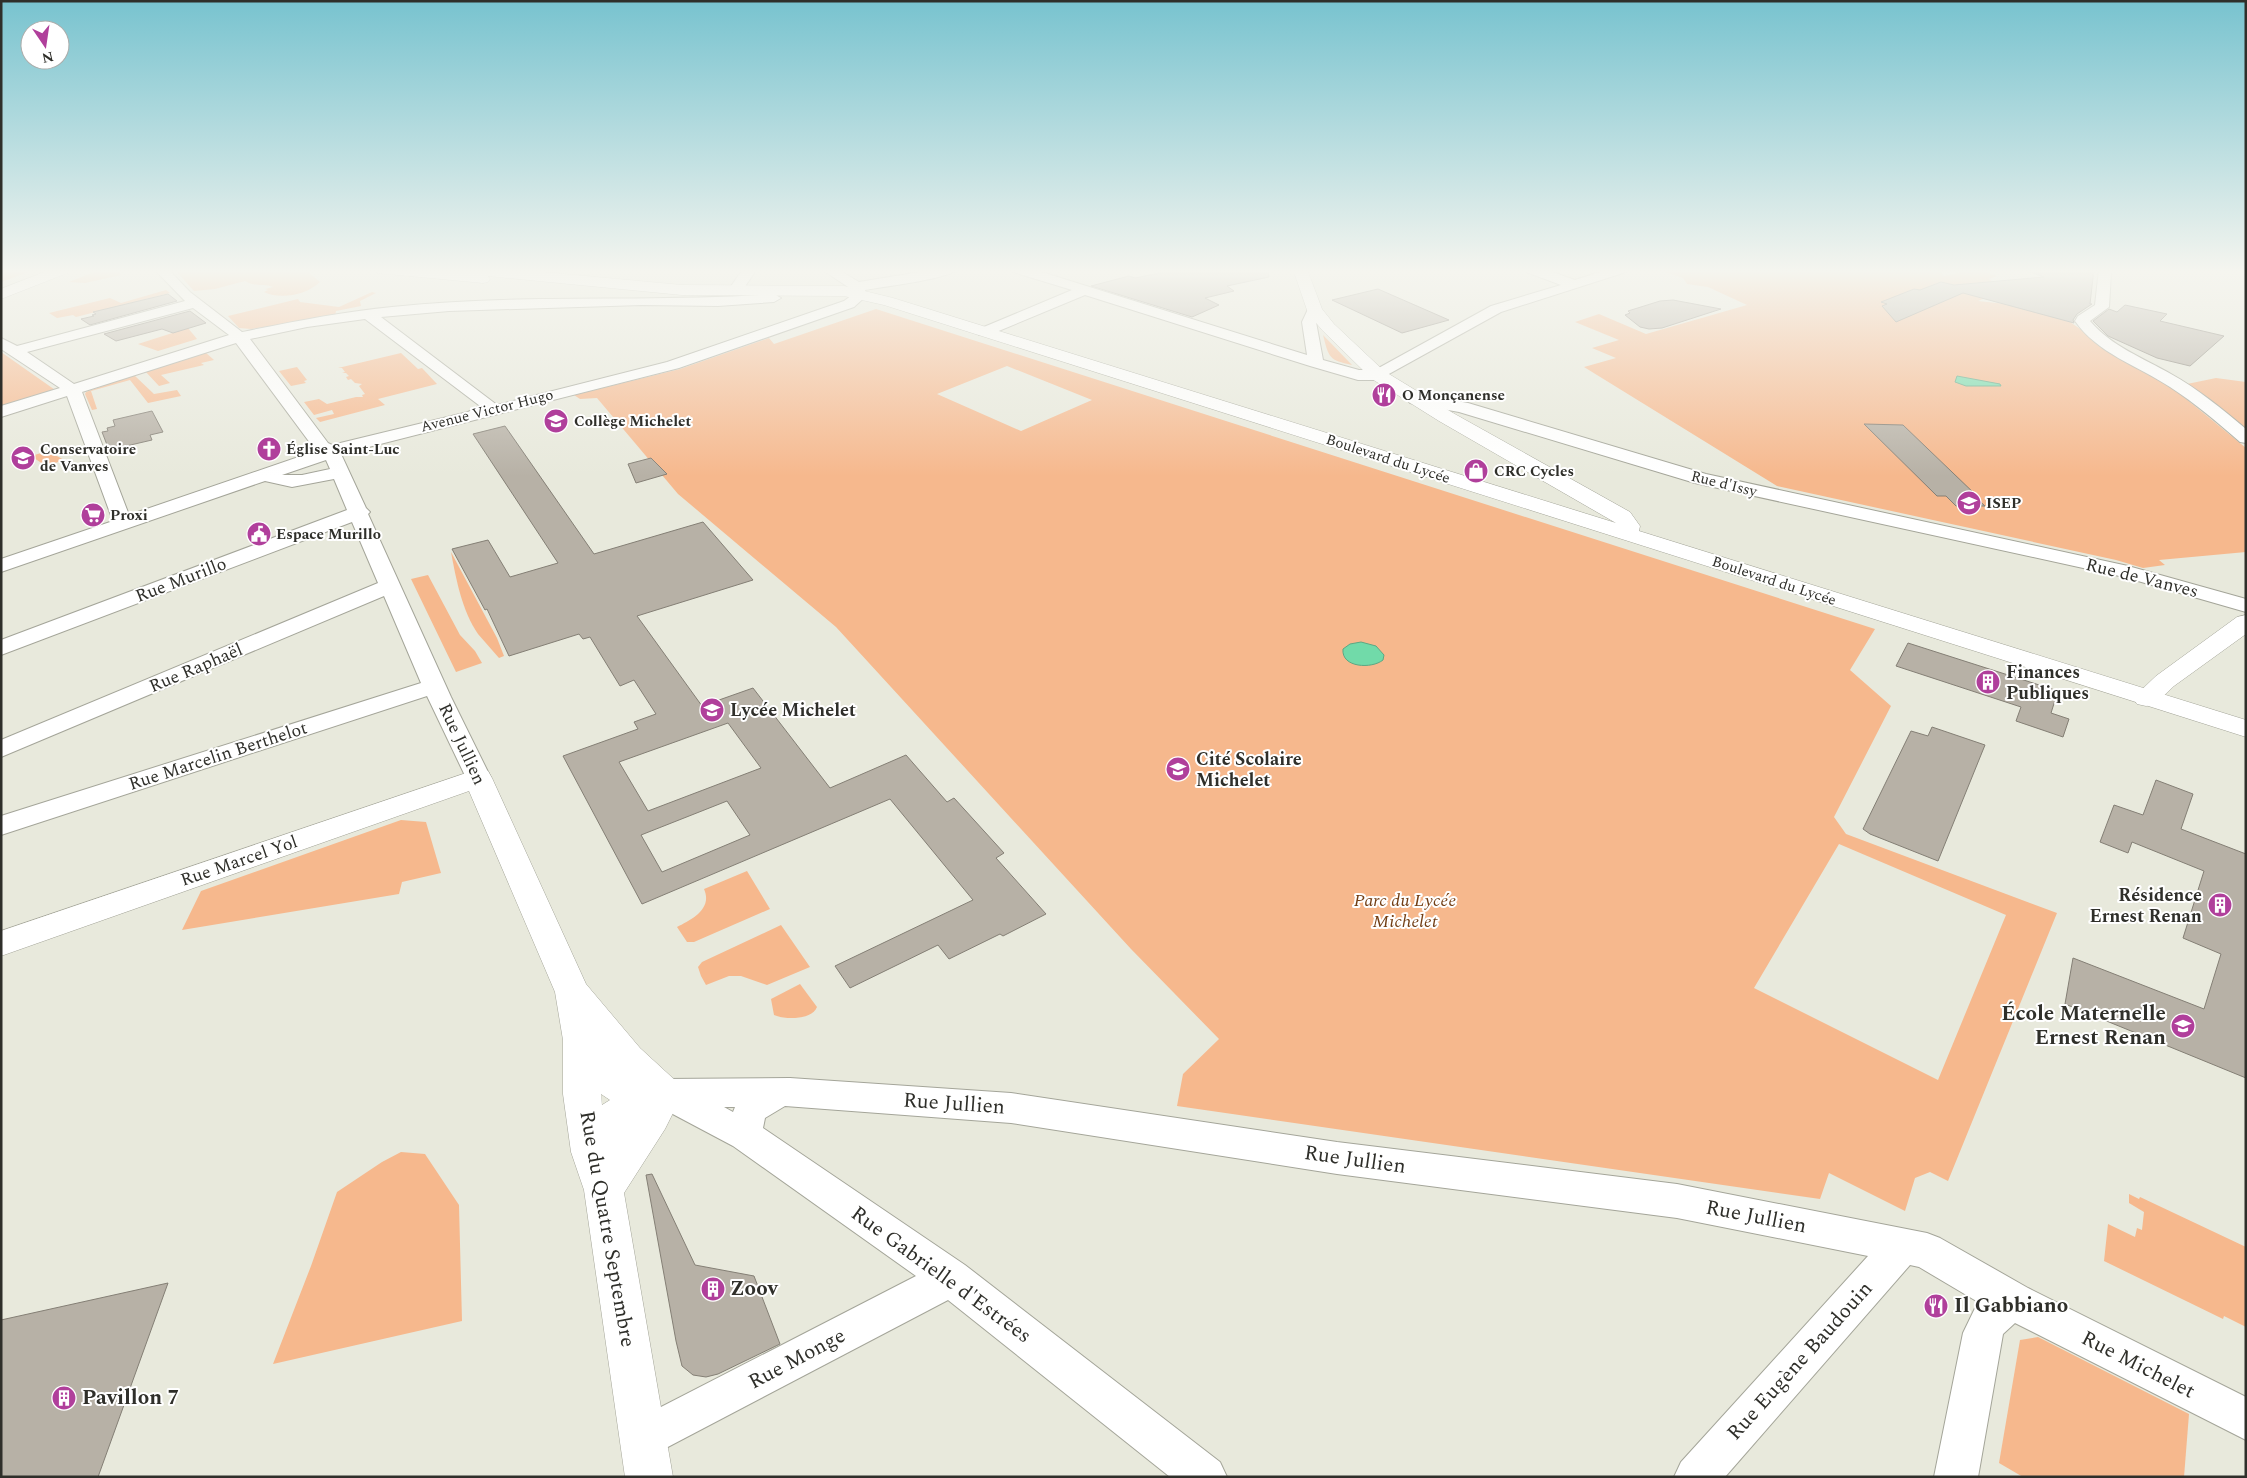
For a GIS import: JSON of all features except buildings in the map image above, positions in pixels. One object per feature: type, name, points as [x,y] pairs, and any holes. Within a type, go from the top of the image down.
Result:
[{"type":"main road","name":"Boulevard du Lycée","points":[[1003,338],[2246,729]]},
{"type":"main road","points":[[1339,338],[1378,375],[1622,517],[1630,526],[1627,535]]},
{"type":"main road","points":[[2146,698],[2246,622]]},
{"type":"main road","name":"Rue Marcel Yol","points":[[1,944],[478,778]]},
{"type":"main road","name":"Rue Jullien","points":[[478,778],[572,992],[581,1040]]},
{"type":"main road","points":[[572,992],[627,1059],[664,1093]]},
{"type":"main road","points":[[581,1040],[617,1087],[664,1093]]},
{"type":"main road","name":"Rue du Quatre Septembre","points":[[581,1040],[582,1094],[646,1458]]},
{"type":"main road","points":[[597,1171],[652,1117],[664,1093]]},
{"type":"street","points":[[8,346],[43,338]]},
{"type":"street","points":[[1,412],[235,338]]},
{"type":"street","points":[[239,338],[265,369],[320,444],[331,452]]},
{"type":"street","points":[[400,338],[489,406],[488,409],[474,414]]},
{"type":"street","name":"Avenue Victor Hugo","points":[[1,566],[348,446],[673,365],[751,338]]},
{"type":"street","points":[[1237,338],[1358,375],[1378,375],[1441,338]]},
{"type":"street","points":[[1312,338],[1316,363]]},
{"type":"street","points":[[2101,338],[2176,384],[2246,438]]},
{"type":"street","points":[[8,346],[73,390],[120,518],[124,523]]},
{"type":"street","name":"Rue d'Issy","points":[[1416,398],[1462,407],[1702,479],[2037,552]]},
{"type":"street","name":"Rue Jullien","points":[[331,452],[360,512],[390,586],[478,778]]},
{"type":"street","points":[[265,474],[275,480],[288,482],[308,481],[340,472]]},
{"type":"street","name":"Rue Murillo","points":[[1,648],[360,512]]},
{"type":"street","name":"Rue de Vanves","points":[[2037,552],[2128,572],[2246,606]]},
{"type":"street","name":"Rue Raphaël","points":[[1,749],[390,586]]},
{"type":"street","name":"Rue Marcelin Berthelot","points":[[1,826],[435,686]]},
{"type":"street","points":[[745,1135],[746,1118],[752,1108],[779,1092]]},
{"type":"street","name":"Rue Jullien","points":[[664,1093],[779,1092],[1012,1108],[1337,1158],[1677,1201],[1915,1248]]},
{"type":"street","name":"Rue Gabrielle d'Estrées","points":[[664,1093],[745,1135],[950,1278],[1205,1477]]},
{"type":"street","name":"Rue Michelet","points":[[1915,1248],[2014,1302],[2246,1419]]},
{"type":"street","name":"Rue Eugène Baudouin","points":[[1696,1477],[1915,1248]]},
{"type":"street","name":"Rue Monge","points":[[646,1458],[950,1278]]},
{"type":"street","points":[[1956,1477],[1983,1333],[1988,1319],[1998,1310],[2014,1302]]},
{"type":"green space","points":[[157,338],[197,339],[158,351],[138,344]]},
{"type":"green space","name":"Parc du Lycée Michelet","points":[[769,338],[774,344],[792,338],[966,338],[1875,629],[1850,670],[1891,706],[1834,817],[1846,834],[2057,913],[1948,1181],[1930,1172],[1915,1178],[1905,1211],[1829,1173],[1820,1199],[1177,1106],[1183,1074],[1219,1039],[1131,949],[836,627],[678,494],[597,398],[580,399],[574,395],[680,369]],"holes":[[[1007,366],[1092,400],[1021,431],[937,394]],[[1839,844],[2006,915],[1938,1080],[1754,988]]]},
{"type":"green space","points":[[1324,338],[1352,365],[1334,359],[1327,349]]},
{"type":"green space","points":[[1614,338],[2093,338],[2168,384],[2246,448],[2246,552],[2159,560],[2165,565],[2143,568],[2116,560],[1777,486],[1584,367],[1616,358],[1592,348],[1619,340]]},
{"type":"green space","points":[[1,352],[58,392],[1,409]]},
{"type":"green space","points":[[205,352],[214,360],[201,363],[204,365],[161,375],[170,383],[159,386],[145,371]]},
{"type":"green space","points":[[401,353],[418,369],[422,368],[437,384],[378,399],[385,405],[320,422],[316,418],[334,414],[332,410],[314,415],[304,402],[319,399],[327,404],[363,397],[362,395],[365,394],[359,386],[362,384],[355,383],[351,379],[348,380],[346,377],[349,376],[346,373],[342,373],[345,372],[342,368],[338,368]]},
{"type":"green space","points":[[297,367],[307,380],[304,381],[306,383],[291,386],[279,371]]},
{"type":"green space","points":[[134,375],[154,394],[177,390],[181,396],[148,403],[130,380],[91,391],[97,409],[92,410],[85,394],[86,392]]},
{"type":"green space","points":[[2216,378],[2246,382],[2246,429],[2187,384]]},
{"type":"green space","points":[[48,451],[64,460],[46,466],[31,456]]},
{"type":"green space","points":[[451,552],[497,638],[504,656],[499,658],[472,625],[460,594]]},
{"type":"green space","points":[[428,575],[460,635],[475,651],[482,663],[456,672],[411,579]]},
{"type":"green space","points":[[401,820],[426,822],[441,873],[402,882],[399,894],[182,930],[201,891]]},
{"type":"green space","points":[[747,871],[770,909],[694,942],[687,942],[677,927],[694,917],[703,908],[706,902],[704,889]]},
{"type":"green space","points":[[781,925],[810,967],[767,985],[741,976],[729,976],[706,985],[698,967],[702,962]]},
{"type":"green space","points":[[800,984],[817,1007],[814,1011],[798,1018],[785,1018],[774,1015],[771,999]]},
{"type":"green space","points":[[401,1152],[425,1154],[459,1205],[462,1321],[273,1364],[337,1192],[382,1162]]},
{"type":"green space","points":[[2129,1194],[2139,1199],[2140,1197],[2246,1247],[2246,1327],[2224,1316],[2223,1319],[2104,1261],[2108,1224],[2135,1237],[2137,1228],[2142,1230],[2144,1212],[2129,1203]]},
{"type":"green space","points":[[2038,1337],[2189,1414],[2184,1477],[2023,1477],[1999,1463],[2020,1340]]},
{"type":"shaded area","points":[[1957,376],[2000,384],[2001,386],[1966,386],[1955,382]]},
{"type":"shaded area","points":[[1361,642],[1376,646],[1384,655],[1383,660],[1372,665],[1358,665],[1347,660],[1343,649],[1350,644]]},
{"type":"place","name":"O Monçanense","points":[[1384,395]]},
{"type":"place","name":"Collège Michelet","points":[[556,421]]},
{"type":"place","name":"Église Saint-Luc","points":[[269,449]]},
{"type":"place","name":"Conservatoire de Vanves","points":[[23,458]]},
{"type":"place","name":"CRC Cycles","points":[[1476,471]]},
{"type":"place","name":"ISEP","points":[[1969,503]]},
{"type":"place","name":"Proxi","points":[[93,515]]},
{"type":"place","name":"Espace Murillo","points":[[259,534]]},
{"type":"place","name":"Finances Publiques","points":[[1988,682]]},
{"type":"place","name":"Lycée Michelet","points":[[712,710]]},
{"type":"place","name":"Cité Scolaire Michelet","points":[[1178,769]]},
{"type":"place","name":"Résidence Ernest Renan","points":[[2220,905]]},
{"type":"place","name":"École Maternelle Ernest Renan","points":[[2183,1026]]},
{"type":"place","name":"Zoov","points":[[713,1289]]},
{"type":"place","name":"Il Gabbiano","points":[[1936,1306]]},
{"type":"place","name":"Pavillon 7","points":[[64,1398]]}]
